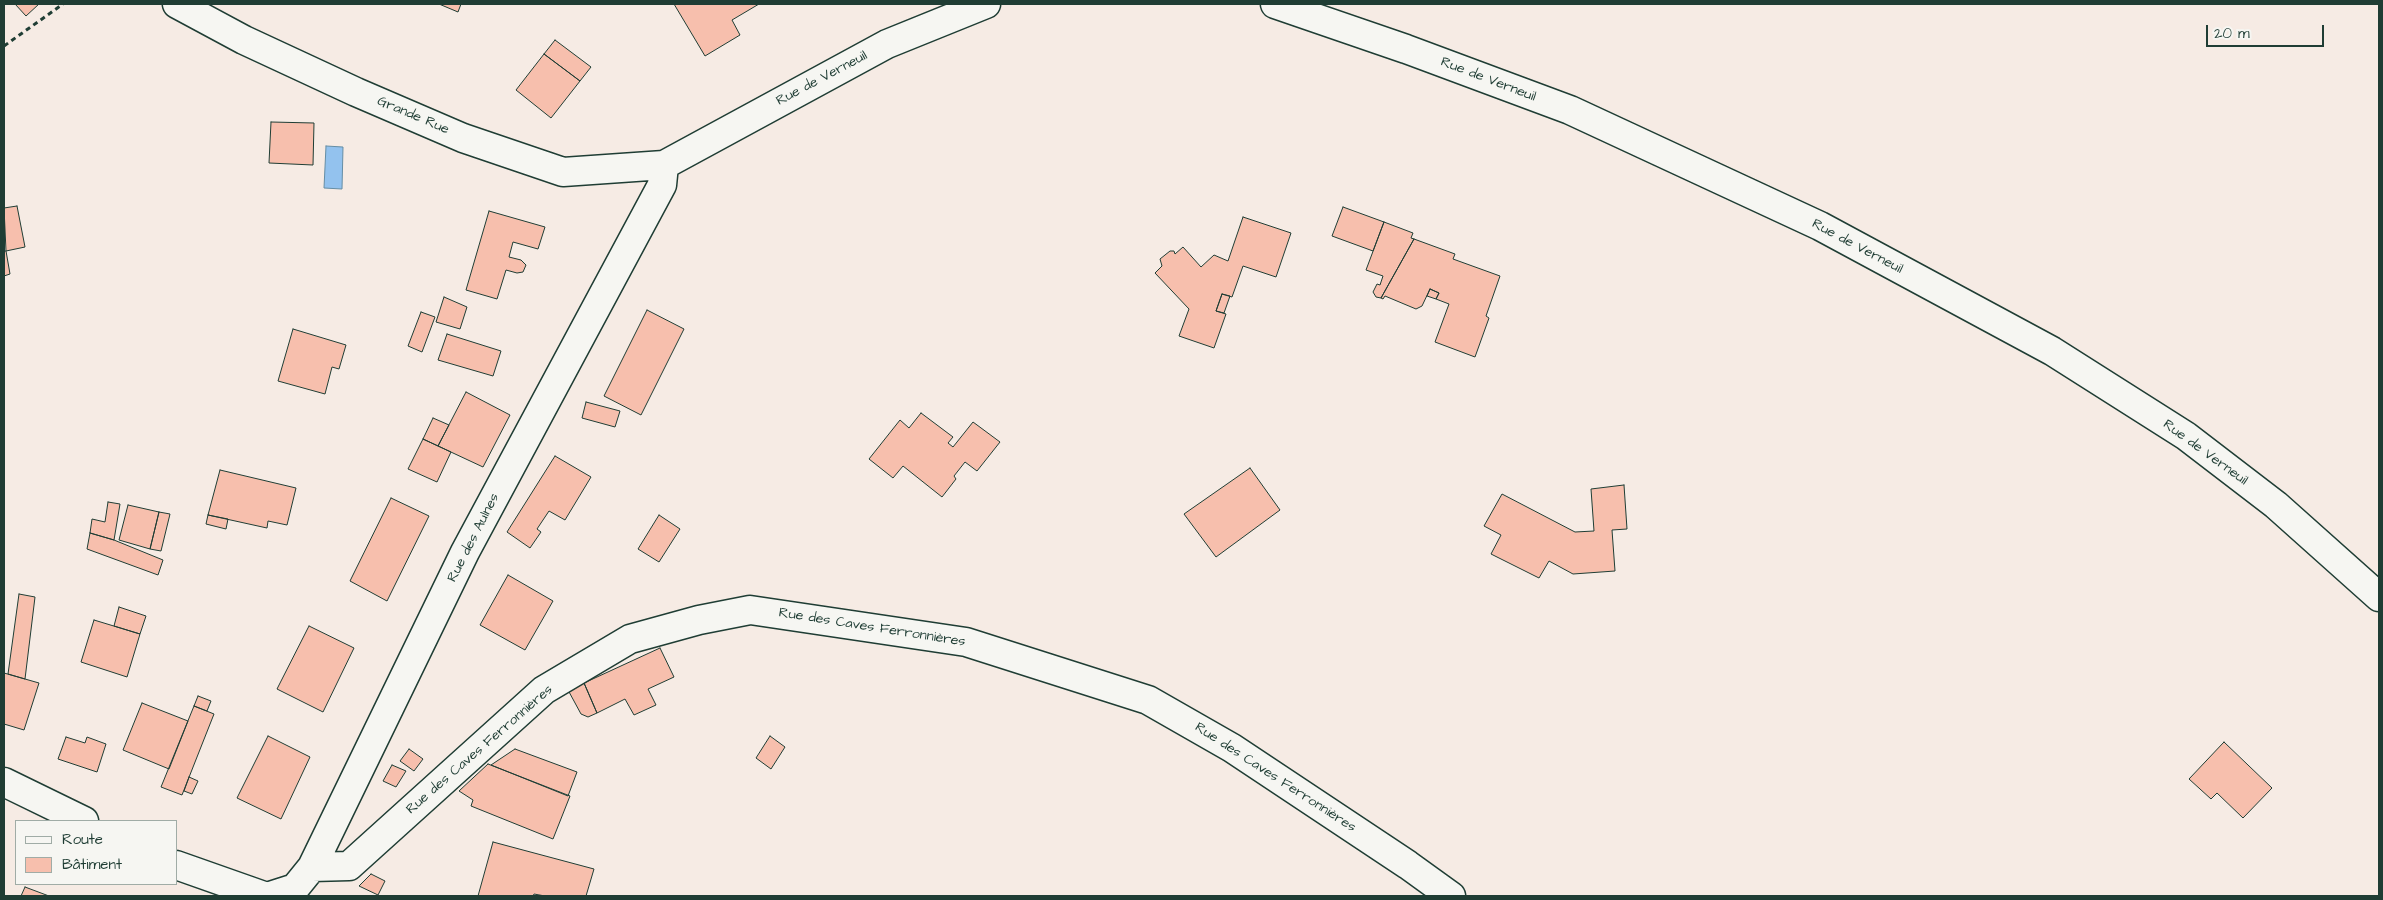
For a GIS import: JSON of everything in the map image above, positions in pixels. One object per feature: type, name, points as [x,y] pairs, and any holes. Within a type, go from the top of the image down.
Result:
[{"type":"street","name":"Grande Rue","points":[[177,4],[244,40],[356,92],[463,138],[563,172],[664,165]]},
{"type":"street","name":"Rue de Verneuil","points":[[664,165],[887,44],[986,4]]},
{"type":"street","name":"Rue de Verneuil","points":[[1275,4],[1406,49],[1570,110],[1820,226],[2052,351],[2186,436],[2276,505],[2379,597]]},
{"type":"street","name":"Rue des Aulnes","points":[[270,896],[295,888],[312,866],[465,552],[662,185],[664,165]]},
{"type":"street","name":"Rue des Caves Ferronnières","points":[[312,866],[349,866],[544,690],[630,639],[699,620],[750,610],[966,642],[1148,700],[1232,748],[1408,865],[1451,896]]},
{"type":"street","points":[[4,782],[82,820]]},
{"type":"street","points":[[178,866],[264,896]]},
{"type":"path","points":[[4,46],[63,4]]},
{"type":"water","points":[[326,146],[343,147],[342,189],[324,188]]},
{"type":"building","points":[[15,4],[39,4],[26,16]]},
{"type":"building","points":[[439,4],[461,4],[458,12]]},
{"type":"building","points":[[674,4],[759,4],[732,20],[740,35],[705,56]]},
{"type":"building","points":[[555,40],[591,67],[580,81],[544,54]]},
{"type":"building","points":[[544,54],[580,81],[551,118],[516,90]]},
{"type":"building","points":[[271,122],[314,123],[313,165],[269,163]]},
{"type":"building","points":[[17,206],[25,247],[6,251],[4,208]]},
{"type":"building","points":[[1343,207],[1384,222],[1373,251],[1332,236]]},
{"type":"building","points":[[489,211],[545,227],[538,249],[513,242],[509,257],[521,260],[526,265],[523,272],[517,273],[506,270],[497,299],[466,290]]},
{"type":"building","points":[[1243,217],[1291,233],[1276,277],[1243,266],[1232,297],[1222,294],[1216,311],[1226,314],[1214,348],[1179,336],[1189,309],[1155,273],[1162,266],[1160,259],[1170,251],[1174,251],[1175,254],[1183,247],[1201,267],[1214,255],[1228,261]]},
{"type":"building","points":[[1384,222],[1413,233],[1411,238],[1414,239],[1381,298],[1376,297],[1373,292],[1377,284],[1380,285],[1383,276],[1366,270]]},
{"type":"building","points":[[1414,239],[1455,254],[1453,259],[1500,276],[1486,316],[1489,318],[1475,357],[1435,342],[1449,304],[1436,299],[1439,293],[1430,289],[1422,306],[1416,309],[1385,296],[1383,299],[1381,298]]},
{"type":"building","points":[[4,251],[6,251],[10,274],[4,276]]},
{"type":"building","points":[[1430,289],[1439,293],[1436,299],[1427,296]]},
{"type":"building","points":[[1222,294],[1230,296],[1224,313],[1216,311]]},
{"type":"building","points":[[444,297],[467,307],[460,329],[436,322]]},
{"type":"building","points":[[647,310],[684,329],[641,415],[604,396]]},
{"type":"building","points":[[421,312],[435,317],[422,352],[408,346]]},
{"type":"building","points":[[293,329],[346,345],[339,369],[332,367],[325,394],[278,381]]},
{"type":"building","points":[[447,334],[501,351],[493,376],[438,360]]},
{"type":"building","points":[[466,392],[510,415],[483,467],[438,446]]},
{"type":"building","points":[[586,402],[620,411],[615,427],[582,418]]},
{"type":"building","points":[[921,413],[953,437],[948,443],[953,447],[973,422],[1000,442],[977,471],[965,462],[954,476],[956,479],[942,497],[903,466],[893,478],[869,459],[900,420],[909,428]]},
{"type":"building","points":[[433,418],[449,425],[438,446],[423,439]]},
{"type":"building","points":[[423,439],[451,452],[437,482],[408,469]]},
{"type":"building","points":[[555,456],[591,477],[565,520],[549,511],[537,529],[541,532],[530,548],[507,532]]},
{"type":"building","points":[[1250,468],[1280,510],[1216,557],[1184,514]]},
{"type":"building","points":[[220,470],[296,488],[287,525],[268,521],[267,528],[208,515]]},
{"type":"building","points":[[1624,485],[1627,529],[1612,530],[1615,571],[1573,574],[1549,561],[1539,578],[1491,554],[1501,535],[1484,526],[1502,494],[1575,532],[1594,531],[1591,489]]},
{"type":"building","points":[[391,498],[429,516],[387,601],[350,581]]},
{"type":"building","points":[[108,502],[120,504],[114,540],[90,533],[92,519],[105,522]]},
{"type":"building","points":[[128,505],[159,512],[150,549],[119,540]]},
{"type":"building","points":[[159,512],[170,514],[161,551],[150,549]]},
{"type":"building","points":[[208,515],[228,519],[226,529],[206,524]]},
{"type":"building","points":[[659,515],[680,529],[659,562],[638,549]]},
{"type":"building","points":[[90,533],[114,540],[163,560],[158,575],[87,549]]},
{"type":"building","points":[[508,575],[553,601],[525,650],[480,625]]},
{"type":"building","points":[[19,594],[35,597],[25,679],[8,674]]},
{"type":"building","points":[[119,607],[146,616],[140,634],[114,626]]},
{"type":"building","points":[[94,620],[140,634],[127,677],[81,662]]},
{"type":"building","points":[[309,626],[354,648],[323,712],[277,689]]},
{"type":"building","points":[[660,648],[674,677],[648,689],[656,705],[634,715],[625,699],[597,713],[584,683]]},
{"type":"building","points":[[4,673],[39,683],[24,730],[4,724]]},
{"type":"building","points":[[584,683],[597,713],[588,717],[581,714],[568,690]]},
{"type":"building","points":[[198,696],[211,701],[207,711],[194,706]]},
{"type":"building","points":[[142,703],[188,721],[169,769],[123,750]]},
{"type":"building","points":[[194,706],[214,714],[182,795],[161,787]]},
{"type":"building","points":[[268,736],[310,757],[281,819],[237,798]]},
{"type":"building","points":[[770,736],[785,747],[771,769],[756,758]]},
{"type":"building","points":[[66,737],[85,743],[87,737],[106,744],[97,772],[58,759]]},
{"type":"building","points":[[2224,742],[2272,788],[2243,818],[2217,793],[2211,799],[2189,779]]},
{"type":"building","points":[[409,749],[423,759],[414,771],[400,761]]},
{"type":"building","points":[[515,749],[577,772],[568,796],[491,765]]},
{"type":"building","points":[[488,764],[570,796],[553,839],[471,806],[473,800],[459,791]]},
{"type":"building","points":[[392,765],[406,771],[396,787],[383,781]]},
{"type":"building","points":[[189,777],[198,781],[192,794],[184,791]]},
{"type":"building","points":[[493,842],[594,869],[586,896],[545,896],[534,894],[533,896],[478,896]]},
{"type":"building","points":[[371,874],[385,881],[378,895],[359,886]]},
{"type":"building","points":[[25,887],[49,896],[21,896]]}]
